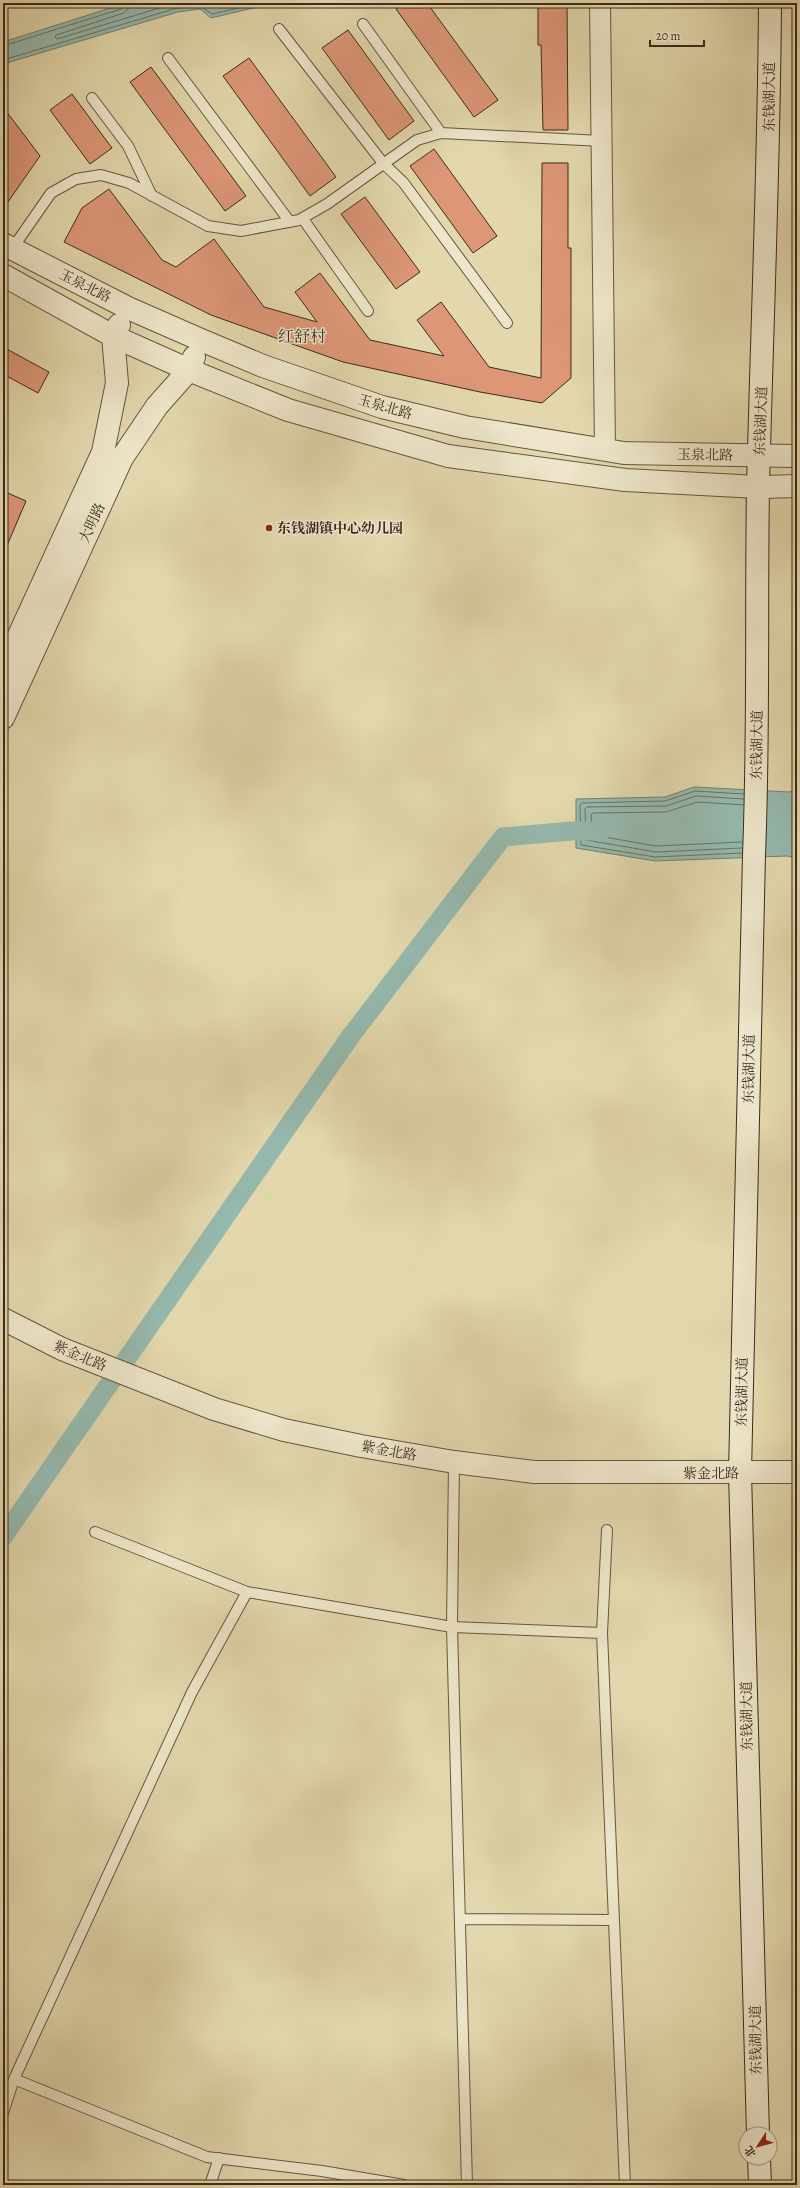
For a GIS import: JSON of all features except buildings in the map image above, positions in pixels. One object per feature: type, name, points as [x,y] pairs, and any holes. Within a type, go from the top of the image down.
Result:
[{"type":"street","points":[[600,3],[605,450]]},
{"type":"street","name":"东钱湖大道","points":[[758,2126],[740,1473],[757,771],[758,487],[769,140],[770,3]]},
{"type":"street","name":"玉泉北路","points":[[8,246],[128,308],[201,340],[263,366],[382,407],[465,427],[624,453],[797,456]]},
{"type":"street","name":"玉泉北路","points":[[3,275],[113,336],[189,370],[288,410],[448,456],[625,480],[758,487],[796,486]]},
{"type":"street","points":[[113,336],[128,308]]},
{"type":"street","name":"大明路","points":[[3,670],[102,452],[117,383],[113,336]]},
{"type":"street","name":"大明路","points":[[3,718],[122,458],[157,406],[189,370],[201,340]]},
{"type":"street","name":"紫金北路","points":[[3,1319],[62,1349],[150,1386],[214,1409],[284,1430],[361,1446],[454,1462],[534,1472],[790,1472]]},
{"type":"street","points":[[759,2166],[760,2185]]},
{"type":"lane","points":[[363,24],[441,133]]},
{"type":"lane","points":[[279,29],[384,163],[403,182],[507,323]]},
{"type":"lane","points":[[168,58],[290,222]]},
{"type":"lane","points":[[92,98],[128,146],[152,196]]},
{"type":"lane","points":[[8,246],[51,193],[76,178],[101,176],[129,183],[208,226],[241,231],[303,219],[417,140],[441,133],[602,141]]},
{"type":"lane","points":[[303,219],[368,311]]},
{"type":"lane","points":[[454,1462],[452,1627],[468,2185]]},
{"type":"lane","points":[[607,1530],[602,1633],[625,2185]]},
{"type":"lane","points":[[95,1532],[247,1592],[452,1627],[602,1633]]},
{"type":"lane","points":[[3,2113],[14,2079],[192,1692],[247,1592]]},
{"type":"lane","points":[[460,1918],[614,1920]]},
{"type":"lane","points":[[14,2079],[207,2157],[322,2171],[404,2185]]},
{"type":"lane","points":[[210,2185],[220,2158]]},
{"type":"water","points":[[126,3],[274,3],[211,18],[200,9],[178,12],[3,64],[3,42]]},
{"type":"water","points":[[694,787],[789,792],[797,789],[797,858],[787,856],[655,861],[576,848],[576,799],[665,797]]},
{"type":"water","points":[[797,1611],[797,1655],[793,1625]]},
{"type":"water","points":[[797,1703],[797,1777],[792,1756]]},
{"type":"waterway","points":[[3,1537],[350,1037],[503,837],[572,831],[601,831]]},
{"type":"place","name":"东钱湖镇中心幼儿园","points":[[269,528]]},
{"type":"district","name":"红舒村","points":[[302,337]]}]
